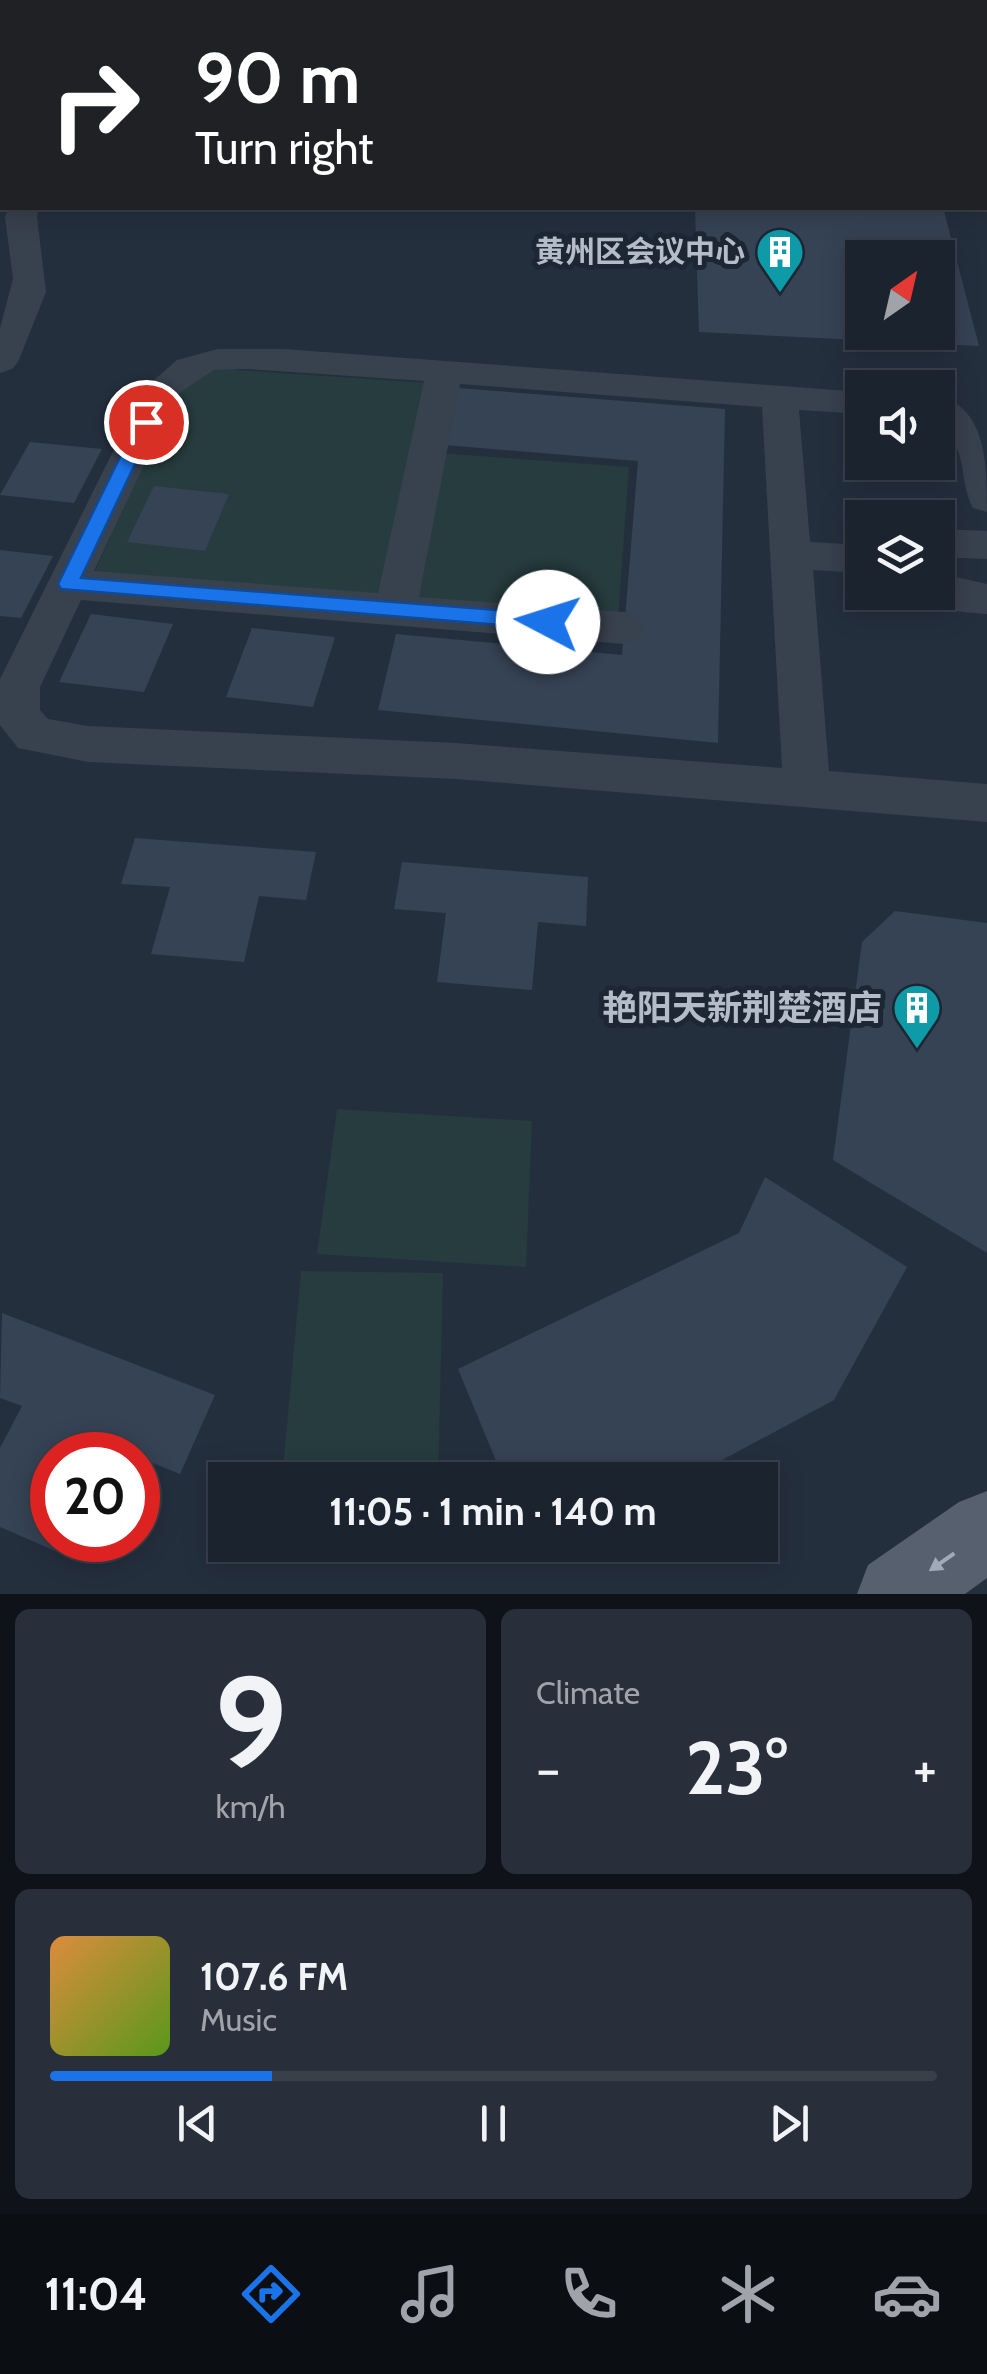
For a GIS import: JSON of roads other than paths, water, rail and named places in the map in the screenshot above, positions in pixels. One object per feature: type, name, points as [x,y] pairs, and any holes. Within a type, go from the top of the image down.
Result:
[{"type":"main road","points":[[897,1594],[987,1530]]},
{"type":"street","points":[[0,362],[30,304],[34,277],[24,210]]},
{"type":"street","points":[[845,401],[230,358],[183,368],[162,390],[18,687],[17,715],[34,735],[88,744],[456,761],[987,803]]},
{"type":"street","points":[[395,610],[444,372]]},
{"type":"street","points":[[780,396],[808,789]]},
{"type":"street","points":[[955,409],[987,412]]},
{"type":"street","points":[[955,418],[967,427],[977,446],[987,499]]},
{"type":"street","points":[[955,544],[987,545]]},
{"type":"street","points":[[791,555],[845,559]]},
{"type":"street","points":[[68,584],[624,628]]},
{"type":"street","points":[[955,596],[987,599]]},
{"type":"place","name":"黄州区会议中心","points":[[780,294]]},
{"type":"place","name":"艳阳天新荆楚酒店","points":[[917,1050]]}]
